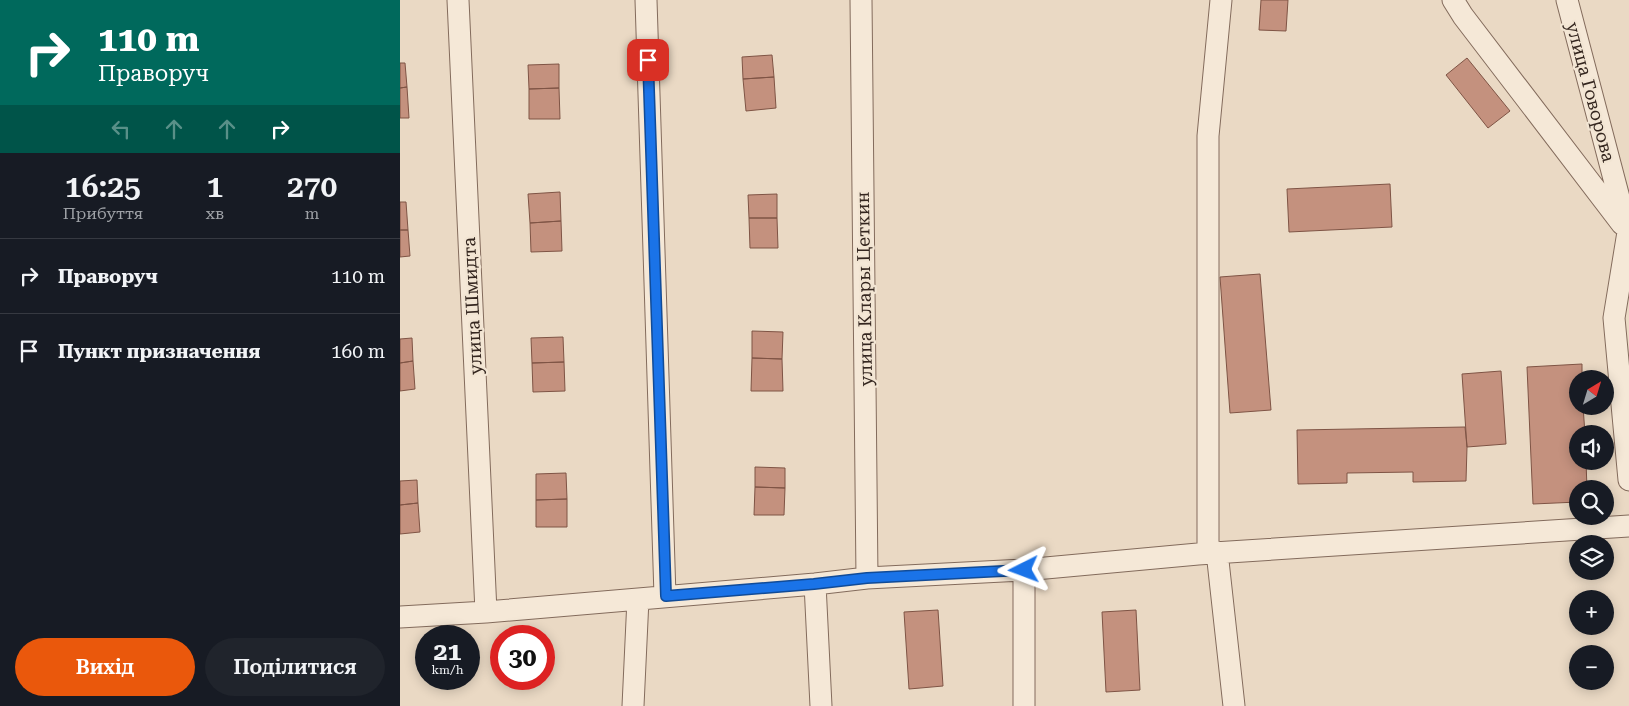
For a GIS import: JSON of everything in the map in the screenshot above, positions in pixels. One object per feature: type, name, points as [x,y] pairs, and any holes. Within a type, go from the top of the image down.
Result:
[{"type":"street","name":"улица Шмидта","points":[[458,0],[486,612]]},
{"type":"street","points":[[646,0],[666,596]]},
{"type":"street","name":"улица Клары Цеткин","points":[[861,0],[867,578]]},
{"type":"street","points":[[1221,0],[1208,136],[1212,553],[1234,706]]},
{"type":"street","points":[[1453,0],[1463,16],[1628,232]]},
{"type":"street","name":"улица Говорова","points":[[1567,0],[1628,232],[1614,318],[1629,480]]},
{"type":"street","points":[[400,616],[486,612],[867,578],[1024,570],[1212,553],[1629,526]]},
{"type":"street","points":[[1024,570],[1024,706]]},
{"type":"street","points":[[814,584],[821,706]]},
{"type":"street","points":[[633,706],[638,599]]},
{"type":"building","points":[[1261,0],[1288,0],[1286,31],[1259,30]]},
{"type":"building","points":[[772,55],[774,77],[743,79],[742,57]]},
{"type":"building","points":[[1467,58],[1510,111],[1488,128],[1446,75]]},
{"type":"building","points":[[400,63],[405,63],[407,87],[400,88]]},
{"type":"building","points":[[559,64],[559,88],[529,89],[528,65]]},
{"type":"building","points":[[774,77],[776,108],[746,111],[743,79]]},
{"type":"building","points":[[407,87],[409,118],[400,118],[400,88]]},
{"type":"building","points":[[559,88],[560,119],[529,119],[529,89]]},
{"type":"building","points":[[1390,184],[1392,227],[1289,232],[1287,189]]},
{"type":"building","points":[[560,192],[561,221],[530,223],[528,194]]},
{"type":"building","points":[[777,194],[777,218],[749,218],[748,195]]},
{"type":"building","points":[[400,202],[406,202],[408,230],[400,230]]},
{"type":"building","points":[[749,218],[777,218],[778,248],[750,248]]},
{"type":"building","points":[[561,221],[562,251],[531,252],[530,223]]},
{"type":"building","points":[[400,230],[408,230],[410,256],[400,257]]},
{"type":"building","points":[[1260,274],[1271,410],[1230,413],[1220,277]]},
{"type":"building","points":[[752,331],[783,332],[782,359],[752,358]]},
{"type":"building","points":[[563,337],[564,362],[532,363],[531,338]]},
{"type":"building","points":[[412,338],[413,361],[400,363],[400,339]]},
{"type":"building","points":[[752,358],[782,359],[783,391],[751,391]]},
{"type":"building","points":[[413,361],[415,389],[400,391],[400,363]]},
{"type":"building","points":[[564,362],[565,391],[533,392],[532,363]]},
{"type":"building","points":[[1582,364],[1582,370],[1569,370],[1569,415],[1584,415],[1584,425],[1569,425],[1569,470],[1586,470],[1587,480],[1569,480],[1569,502],[1533,504],[1527,367]]},
{"type":"building","points":[[1501,371],[1506,444],[1467,447],[1462,374]]},
{"type":"building","points":[[1465,427],[1467,447],[1466,481],[1413,482],[1413,472],[1347,473],[1347,483],[1298,484],[1297,430]]},
{"type":"building","points":[[755,467],[785,468],[785,488],[755,487]]},
{"type":"building","points":[[566,473],[567,499],[536,500],[536,474]]},
{"type":"building","points":[[417,480],[418,503],[400,505],[400,481]]},
{"type":"building","points":[[755,487],[785,488],[784,515],[754,515]]},
{"type":"building","points":[[567,499],[567,527],[536,527],[536,500]]},
{"type":"building","points":[[418,503],[420,532],[400,534],[400,505]]},
{"type":"building","points":[[938,610],[943,686],[909,689],[904,612]]},
{"type":"building","points":[[1136,610],[1140,690],[1106,692],[1102,612]]},
{"type":"route","points":[[648,60],[666,596],[867,578],[1024,570]]}]
